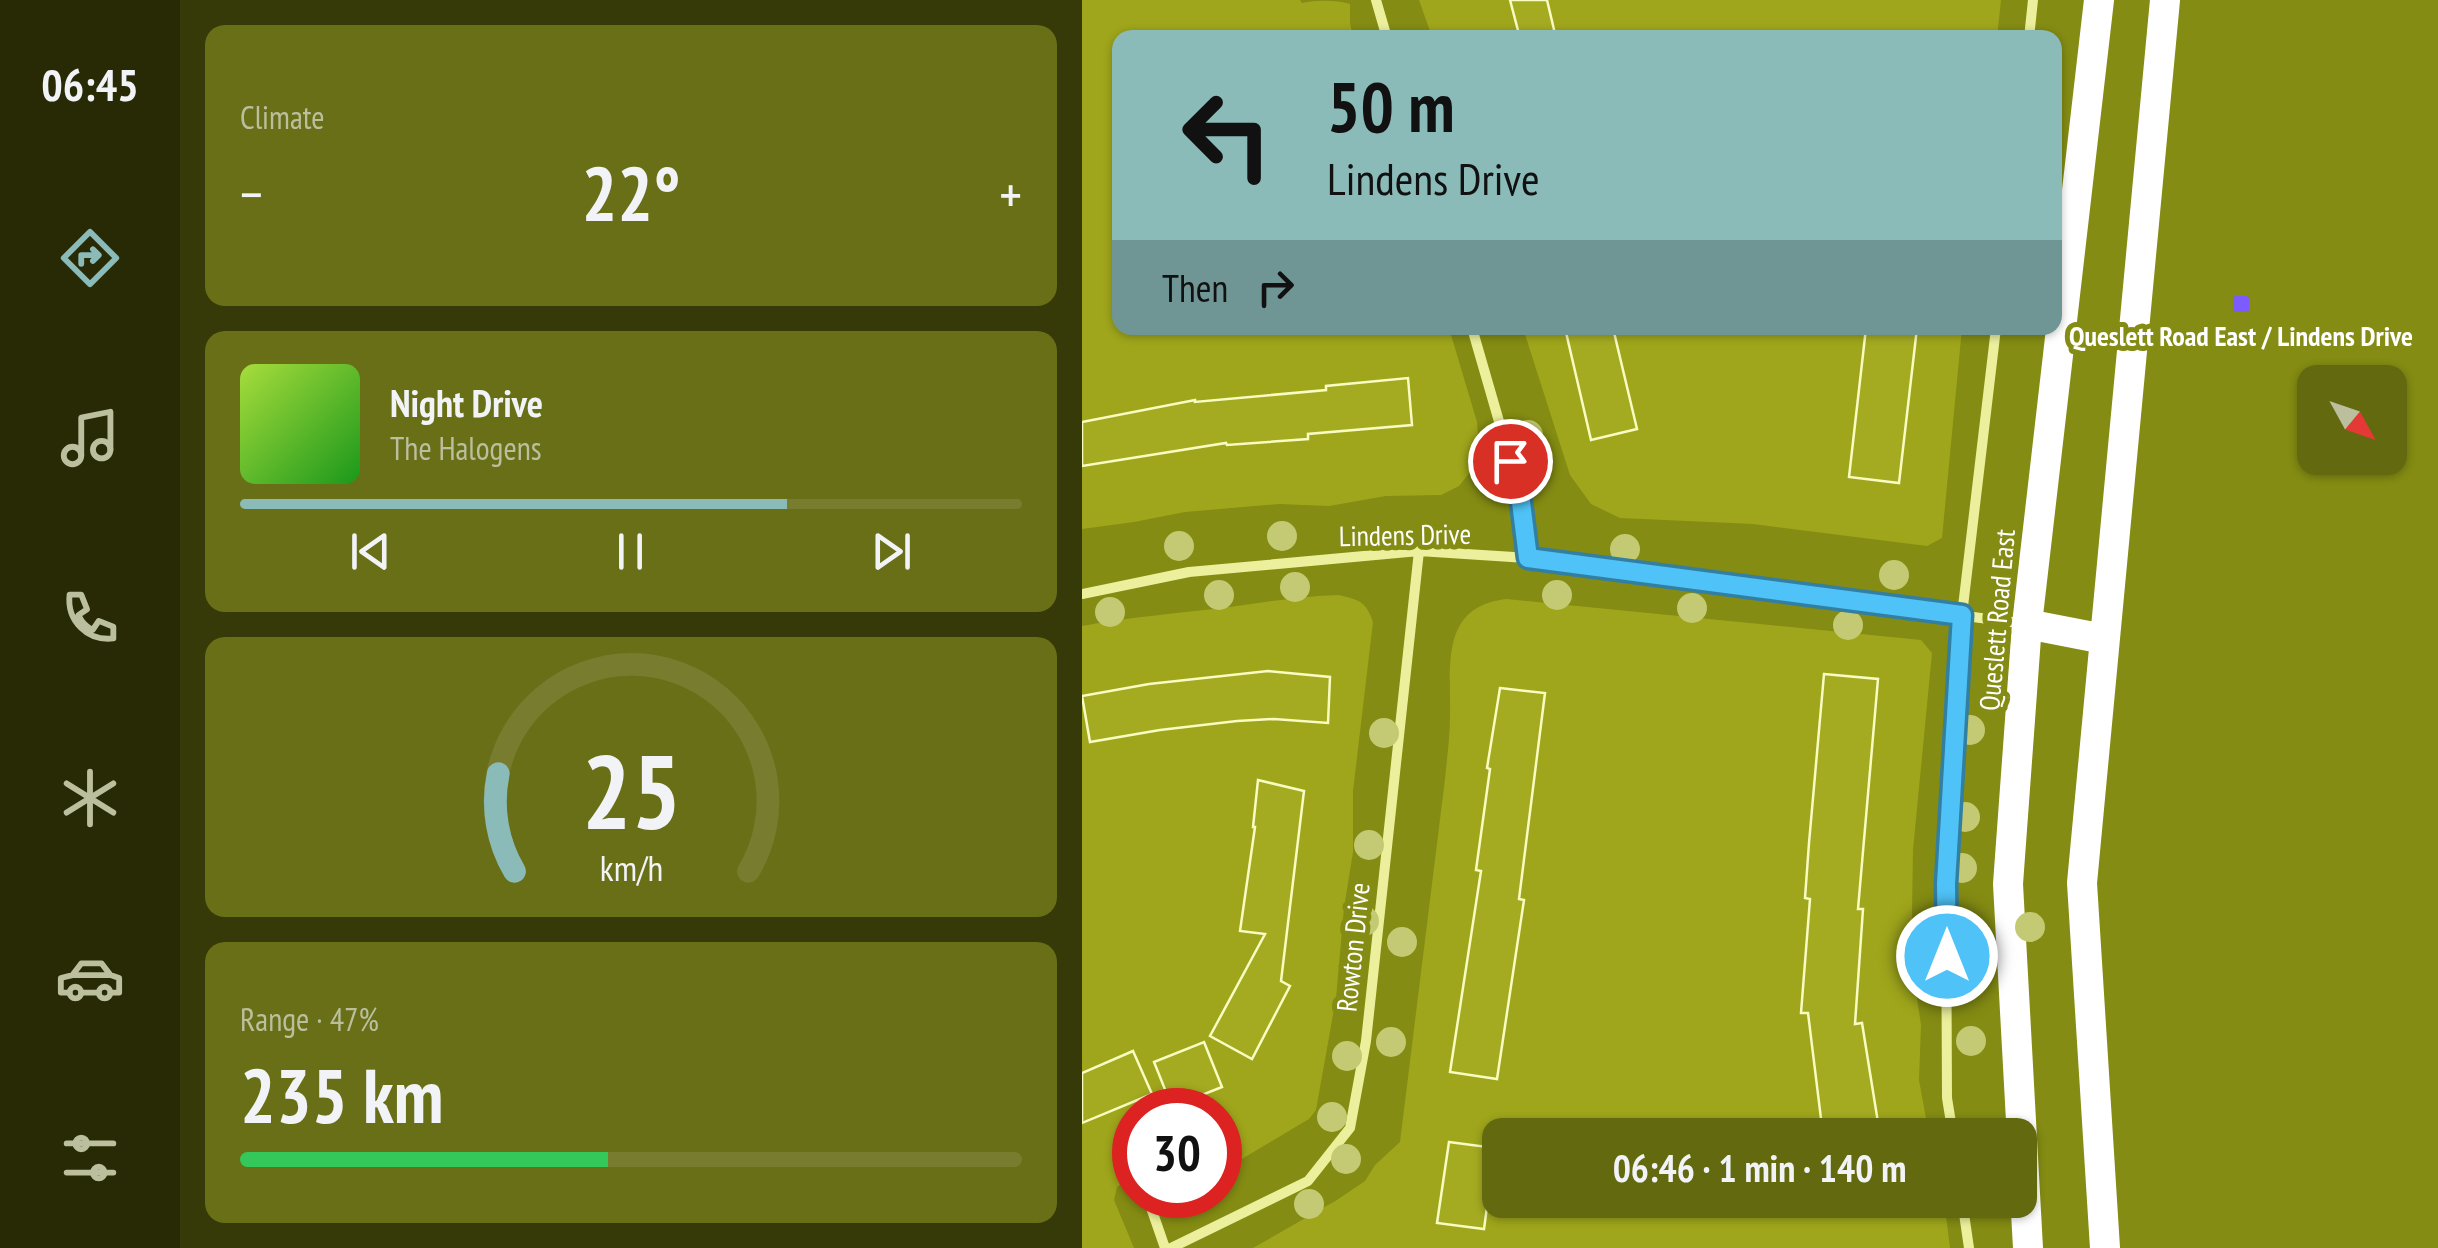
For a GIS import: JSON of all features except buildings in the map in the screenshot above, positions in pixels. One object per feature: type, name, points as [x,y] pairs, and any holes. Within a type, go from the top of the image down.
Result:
[{"type":"highway","name":"Queslett Road East","points":[[2062,321],[2099,0]]},
{"type":"highway","points":[[2105,1248],[2082,884],[2165,0]]},
{"type":"highway","name":"Queslett Road East","points":[[2028,1248],[2008,884],[2027,624],[2060,335]]},
{"type":"highway","points":[[2027,624],[2104,638]]},
{"type":"street","points":[[1376,0],[1385,30]]},
{"type":"street","points":[[2030,30],[2034,0]]},
{"type":"street","points":[[1474,335],[1520,494],[1528,558]]},
{"type":"street","name":"Queslett Road East","points":[[1950,1118],[1946,884],[1962,615],[1995,335]]},
{"type":"street","name":"Lindens Drive","points":[[1082,594],[1190,572],[1419,551],[1528,558],[2027,624]]},
{"type":"street","name":"Rowton Drive","points":[[1156,1218],[1168,1248],[1308,1181],[1350,1128],[1366,1040],[1419,551]]},
{"type":"street","points":[[1965,1218],[1969,1248]]},
{"type":"shaded area","points":[[1082,0],[1300,0],[1350,4],[1352,30],[1112,30],[1112,335],[1451,335],[1477,422],[1479,450],[1471,471],[1459,486],[1441,495],[1386,496],[1329,506],[1279,504],[1185,512],[1082,529]]},
{"type":"shaded area","points":[[1419,0],[2001,0],[1998,30],[1430,30]]},
{"type":"shaded area","points":[[1525,335],[1961,335],[1942,538],[1927,546],[1753,524],[1620,518],[1591,504],[1570,475]]},
{"type":"shaded area","points":[[1339,595],[1352,598],[1368,610],[1373,622],[1353,791],[1353,852],[1336,998],[1316,1110],[1309,1119],[1242,1159],[1242,1088],[1112,1088],[1112,1218],[1122,1218],[1134,1248],[1082,1248],[1082,626]]},
{"type":"shaded area","points":[[1507,599],[1921,640],[1932,653],[1913,850],[1912,911],[1913,972],[1921,1025],[1919,1080],[1926,1118],[1482,1118],[1482,1218],[1946,1218],[1950,1248],[1253,1248],[1365,1181],[1375,1165],[1400,1142],[1450,732],[1451,658],[1460,626],[1470,613],[1485,604]]},
{"type":"place","name":"Queslett Road East / Lindens Drive","points":[[2241,304]]},
{"type":"route","points":[[1510,461],[1520,494],[1528,558],[1962,615],[1946,884],[1947,956]]}]
